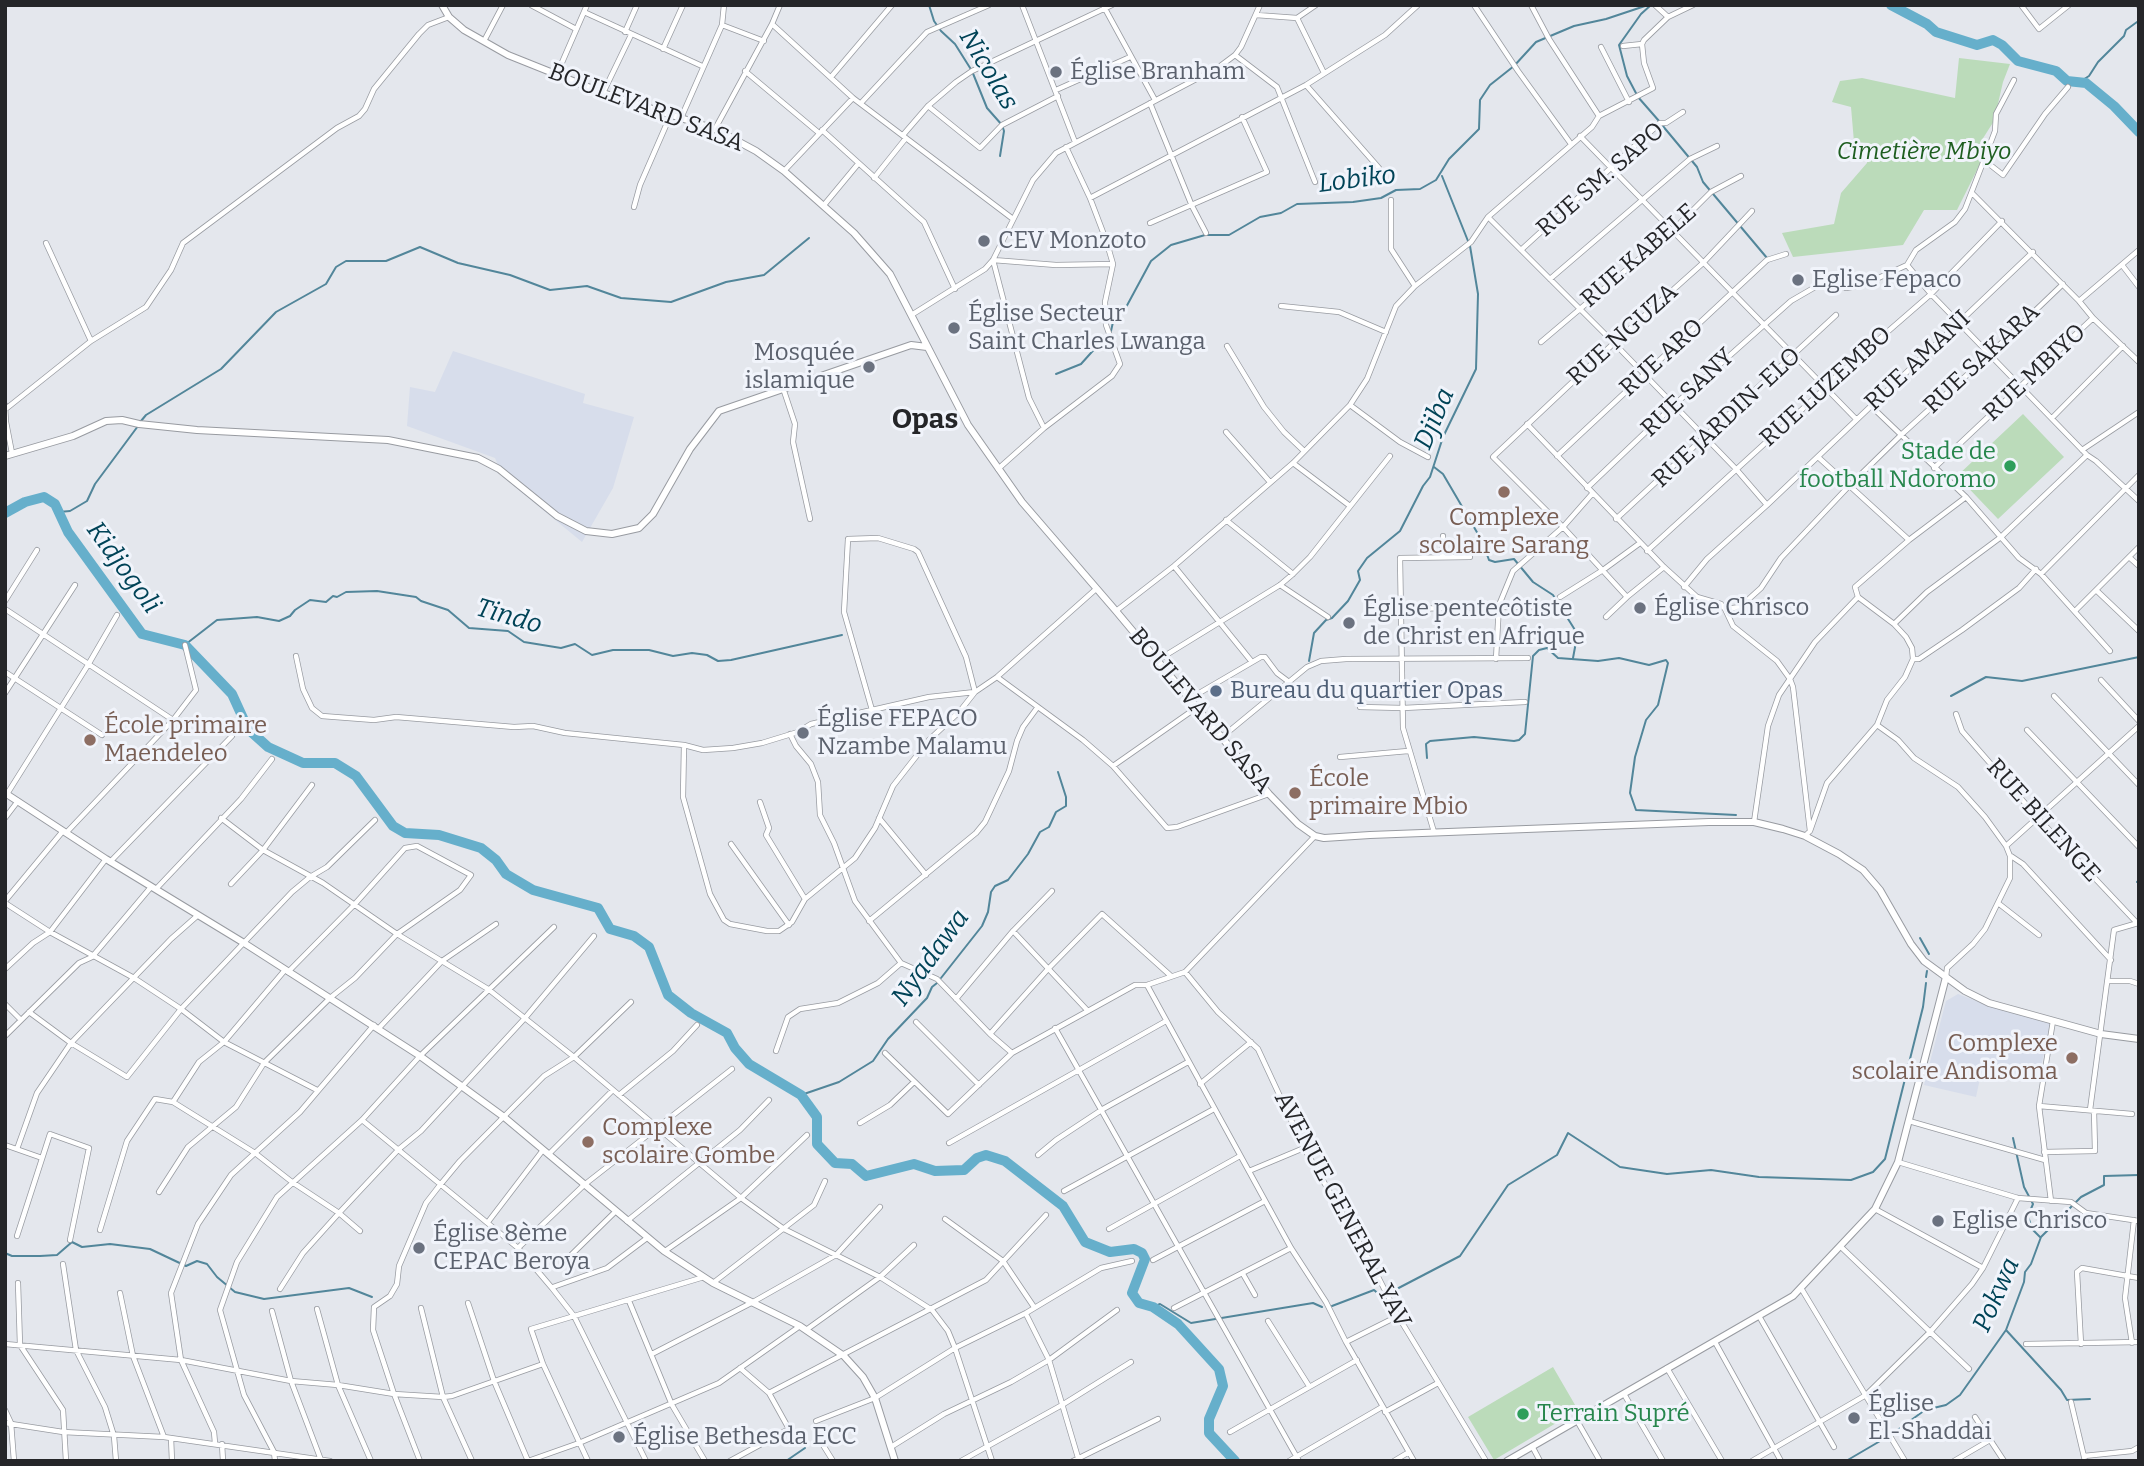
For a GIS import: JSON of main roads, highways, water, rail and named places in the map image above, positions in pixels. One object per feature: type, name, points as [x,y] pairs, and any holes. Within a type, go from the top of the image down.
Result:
[{"type":"waterway","name":"Nicolas","points":[[929,5],[934,21],[955,44],[972,71],[987,108],[1002,125],[1004,131],[1000,156]]},
{"type":"waterway","name":"Lobiko","points":[[1111,331],[1113,322],[1124,311],[1151,261],[1171,245],[1205,235],[1229,235],[1260,217],[1281,213],[1297,204],[1353,202],[1381,198],[1396,190],[1420,189],[1436,180],[1449,159],[1479,129],[1480,100],[1490,85],[1514,66],[1536,42],[1574,26],[1648,5]]},
{"type":"waterway","points":[[1651,5],[1641,14],[1619,45],[1627,76],[1638,97],[1659,121]]},
{"type":"waterway","points":[[1891,5],[1927,24],[1936,32],[1977,45],[1993,40],[2018,61],[2056,71],[2067,81],[2086,83],[2114,106],[2139,132]]},
{"type":"waterway","points":[[2081,81],[2089,76],[2098,62],[2124,36],[2126,30],[2137,22]]},
{"type":"waterway","points":[[1662,125],[1697,167],[1703,182],[1767,258]]},
{"type":"waterway","name":"Djiba","points":[[1309,661],[1314,633],[1348,601],[1360,580],[1358,571],[1367,558],[1400,531],[1430,477],[1443,437],[1476,369],[1478,294],[1470,246],[1442,176]]},
{"type":"waterway","points":[[141,421],[146,415],[221,369],[276,312],[326,284],[336,267],[346,261],[386,261],[420,247],[458,263],[510,275],[550,290],[587,286],[621,298],[671,302],[726,282],[764,275],[809,238]]},
{"type":"waterway","name":"Lobiko","points":[[1056,374],[1081,364],[1107,335]]},
{"type":"waterway","points":[[59,512],[70,511],[87,501],[95,484],[138,426]]},
{"type":"waterway","name":"Djiba","points":[[1434,467],[1443,474],[1482,541],[1489,560],[1495,562],[1514,559],[1533,582],[1553,595],[1575,630],[1573,658]]},
{"type":"waterway","name":"Kidjogoli","points":[[5,513],[25,502],[44,497],[55,504],[68,532],[142,634],[185,645],[232,694],[248,729],[268,747],[303,763],[335,763],[356,776],[393,826],[405,833],[439,835],[481,848],[496,860],[506,874],[533,890],[598,908],[610,929],[634,936],[649,947],[668,995],[691,1013],[727,1033],[735,1048],[749,1064],[801,1095],[817,1117],[817,1144],[835,1163],[852,1164],[866,1176],[914,1164],[935,1171],[964,1170],[977,1158],[986,1155],[1005,1161],[1063,1206],[1085,1242],[1110,1252],[1134,1249],[1142,1253],[1145,1259],[1132,1293],[1139,1303],[1153,1307],[1178,1324],[1219,1369],[1223,1386],[1209,1419],[1209,1433],[1235,1461]]},
{"type":"waterway","name":"Tindo","points":[[186,644],[217,620],[257,617],[279,621],[310,600],[326,602],[333,596],[337,597],[346,592],[377,591],[416,597],[448,610],[469,628],[508,631],[524,642],[561,648],[575,644],[592,655],[613,650],[649,650],[673,656],[692,653],[707,655],[718,661],[731,660],[842,635]]},
{"type":"waterway","points":[[1427,758],[1426,744],[1430,741],[1474,737],[1519,740],[1525,734],[1533,656],[1539,650],[1547,648],[1558,658],[1598,661],[1619,658],[1649,665],[1666,660],[1668,663],[1658,705],[1646,720],[1635,757],[1630,793],[1636,810],[1736,815]]},
{"type":"waterway","points":[[1951,696],[1986,677],[2022,681],[2139,657]]},
{"type":"waterway","name":"Nyadawa","points":[[941,978],[982,926],[995,886],[1008,880],[1028,854],[1040,832],[1049,827],[1056,812],[1066,806],[1058,772]]},
{"type":"waterway","points":[[1920,938],[1929,954]]},
{"type":"waterway","points":[[1926,977],[1927,971]]},
{"type":"waterway","name":"Nyadawa","points":[[801,1095],[839,1082],[873,1061],[888,1039],[927,998],[937,983]]},
{"type":"waterway","points":[[1389,1293],[1460,1256],[1508,1185],[1557,1155],[1568,1133],[1620,1167],[1667,1174],[1711,1170],[1759,1177],[1851,1180],[1873,1172],[1885,1159],[1923,1007],[1926,983]]},
{"type":"waterway","points":[[2013,1138],[2024,1187],[2033,1204],[2028,1216],[2032,1229],[2040,1237]]},
{"type":"waterway","name":"Pokwa","points":[[1892,1434],[1925,1410],[1946,1405],[1960,1395],[2006,1330],[2024,1282],[2025,1272],[2031,1264],[2041,1237],[2081,1197],[2104,1185],[2104,1176],[2139,1175]]},
{"type":"waterway","points":[[5,1253],[12,1256],[57,1255],[72,1242],[82,1247],[110,1244],[150,1249],[186,1266],[197,1261],[207,1264],[217,1277],[235,1292],[264,1299],[349,1288],[372,1297]]},
{"type":"waterway","points":[[1332,1306],[1374,1290],[1382,1297]]},
{"type":"waterway","points":[[1153,1307],[1160,1304],[1191,1323],[1313,1303],[1322,1307]]},
{"type":"waterway","points":[[2006,1330],[2067,1400],[2090,1399]]},
{"type":"waterway","name":"Pokwa","points":[[1846,1461],[1887,1437]]},
{"type":"waterway","points":[[786,1461],[805,1448]]},
{"type":"place","name":"Église Branham","points":[[1056,72]]},
{"type":"place","name":"CEV Monzoto","points":[[984,241]]},
{"type":"place","name":"Eglise Fepaco","points":[[1798,280]]},
{"type":"place","name":"Église Secteur Saint Charles Lwanga","points":[[954,328]]},
{"type":"place","name":"Mosquée islamique","points":[[869,367]]},
{"type":"place","name":"Stade de football Ndoromo","points":[[2010,466]]},
{"type":"place","name":"Complexe scolaire Sarang","points":[[1504,492]]},
{"type":"place","name":"Église Chrisco","points":[[1640,608]]},
{"type":"place","name":"Église pentecôtiste de Christ en Afrique","points":[[1349,623]]},
{"type":"place","name":"Bureau du quartier Opas","points":[[1216,691]]},
{"type":"place","name":"Église FEPACO Nzambe Malamu","points":[[803,733]]},
{"type":"place","name":"École primaire Maendeleo","points":[[90,740]]},
{"type":"place","name":"École primaire Mbio","points":[[1295,793]]},
{"type":"place","name":"Complexe scolaire Andisoma","points":[[2072,1058]]},
{"type":"place","name":"Complexe scolaire Gombe","points":[[588,1142]]},
{"type":"place","name":"Eglise Chrisco","points":[[1938,1221]]},
{"type":"place","name":"Église 8ème CEPAC Beroya","points":[[419,1248]]},
{"type":"place","name":"Terrain Supré","points":[[1523,1414]]},
{"type":"place","name":"Église El-Shaddai","points":[[1854,1418]]},
{"type":"place","name":"Église Bethesda ECC","points":[[619,1437]]},
{"type":"district","name":"Opas","points":[[925,420]]},
{"type":"park label","name":"Cimetière Mbiyo","points":[[1924,152]]}]
